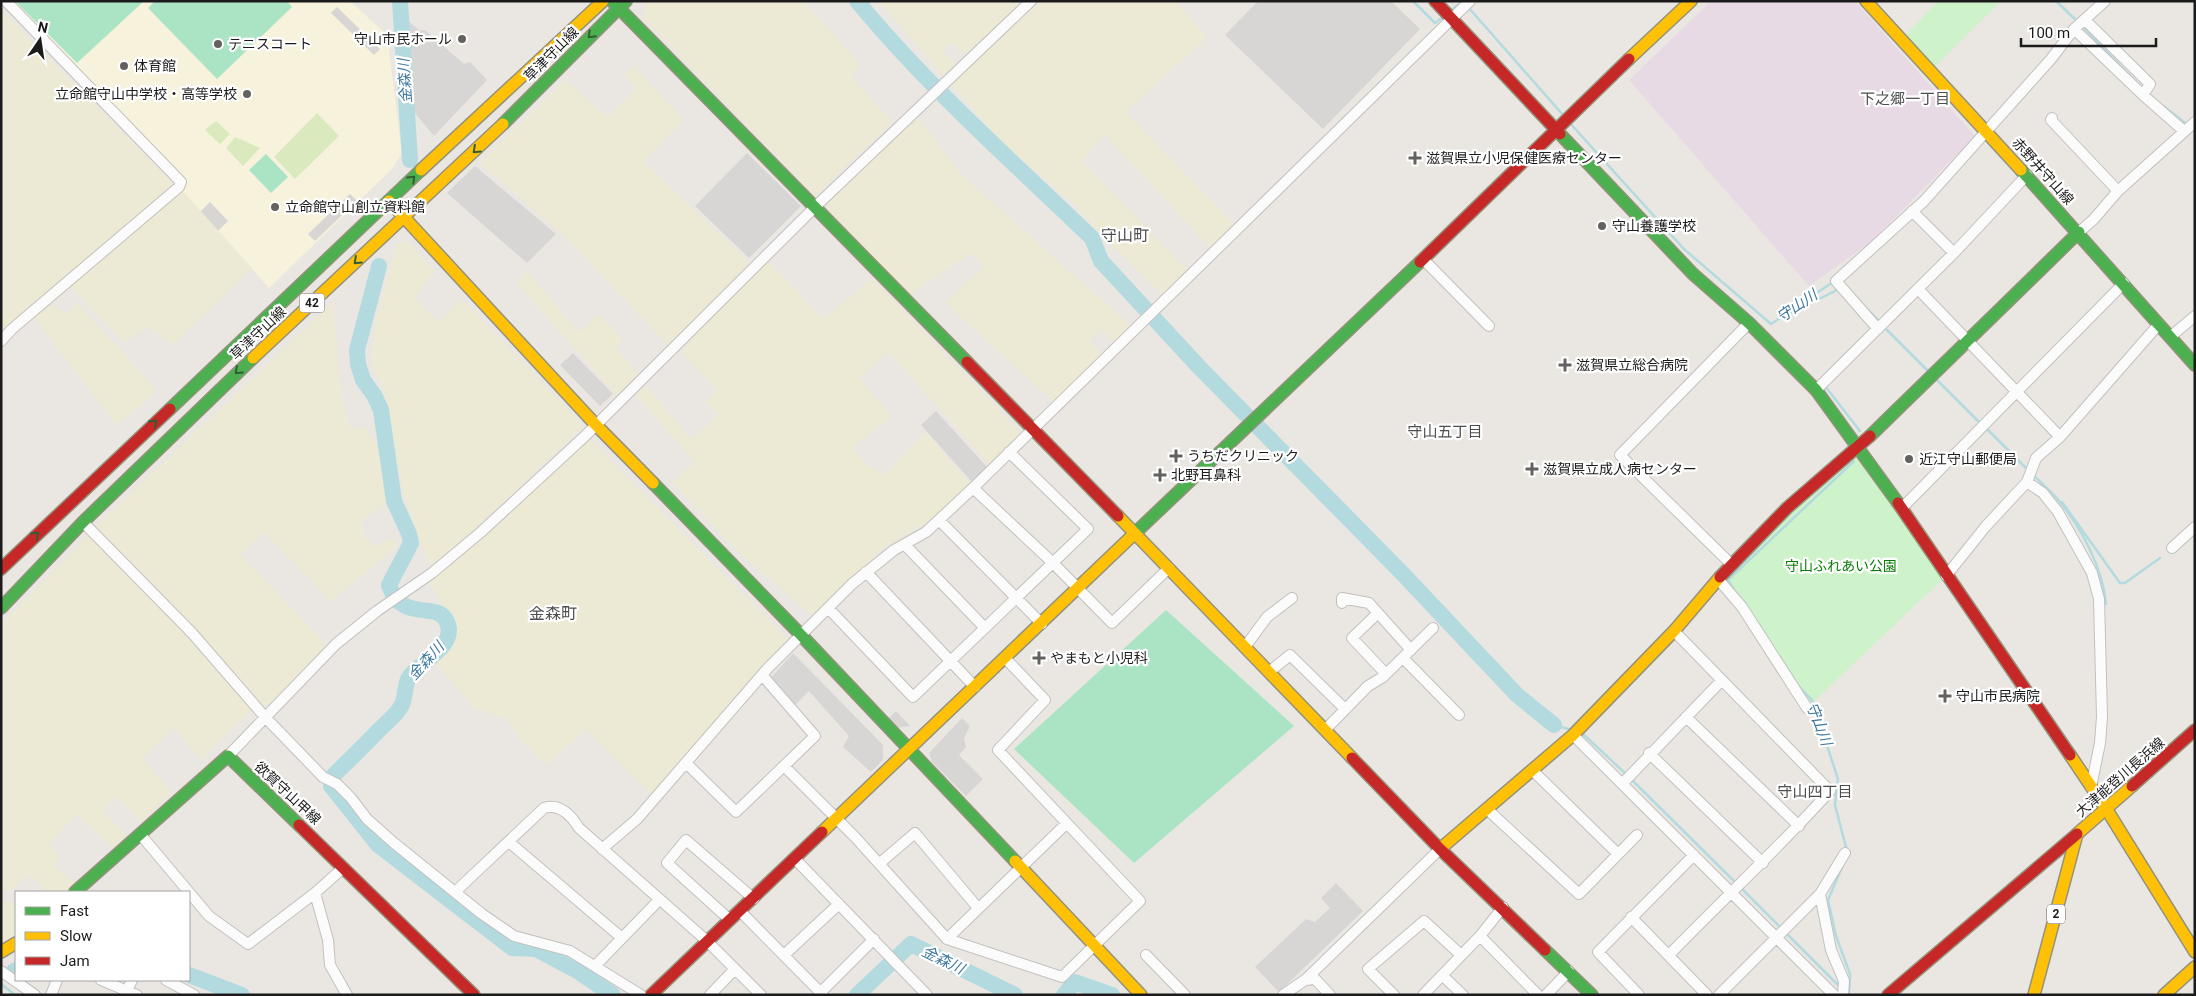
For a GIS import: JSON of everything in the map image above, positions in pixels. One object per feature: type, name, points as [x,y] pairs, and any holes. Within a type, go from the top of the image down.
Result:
[{"type":"street","points":[[1,341],[12,329],[179,187],[181,182],[6,1]]},
{"type":"street","name":"草津守山線","points":[[1,569],[524,73],[604,1]]},
{"type":"street","points":[[76,891],[228,756],[336,644],[377,611],[432,573],[481,532],[596,424],[815,207],[1031,1]]},
{"type":"street","points":[[1436,1],[1693,274],[1749,323],[1816,390],[1857,449],[1902,508],[1946,576],[2107,810],[2195,952]]},
{"type":"street","points":[[602,849],[636,819],[762,675],[852,584],[894,550],[926,532],[973,488],[1470,1]]},
{"type":"street","points":[[652,995],[1006,659],[1133,534],[1691,1]]},
{"type":"street","name":"赤野井守山線","points":[[1866,1],[2079,232],[2195,365]]},
{"type":"street","points":[[1878,329],[1836,281],[1912,212],[2051,59],[2074,29],[2104,1]]},
{"type":"street","points":[[619,3],[1440,849],[1592,995]]},
{"type":"street","name":"草津守山線","points":[[1,608],[83,522],[223,386],[481,146],[619,3]]},
{"type":"street","points":[[2085,20],[2150,84],[2144,95]]},
{"type":"street","points":[[2074,29],[2184,131]]},
{"type":"street","points":[[2114,66],[2122,57]]},
{"type":"street","points":[[2052,118],[2050,120],[2118,191]]},
{"type":"street","points":[[1283,995],[1305,980],[1440,849],[1488,810],[1573,735],[1674,631],[1731,564],[1787,508],[1857,449],[1967,339],[2093,220],[2118,191],[2195,122]]},
{"type":"street","points":[[1816,390],[1954,253],[2027,176]]},
{"type":"street","points":[[389,201],[596,424],[801,636],[1141,995]]},
{"type":"street","points":[[1912,212],[1954,253]]},
{"type":"street","points":[[1423,259],[1489,326]]},
{"type":"street","points":[[1902,508],[2015,391],[2124,283]]},
{"type":"street","points":[[1918,289],[2060,437]]},
{"type":"street","points":[[2170,337],[2195,316]]},
{"type":"street","points":[[1731,564],[1620,455],[1749,323]]},
{"type":"street","points":[[1946,576],[1986,526],[2027,482],[2036,458],[2060,437],[2159,324]]},
{"type":"street","points":[[829,609],[913,697],[1088,529],[1009,452]]},
{"type":"street","points":[[2027,482],[2043,493],[2073,537],[2092,573],[2100,599],[2102,716],[2100,743],[2091,788]]},
{"type":"street","points":[[973,488],[1053,563],[1112,623],[1169,568]]},
{"type":"street","points":[[939,520],[1042,624]]},
{"type":"street","points":[[83,522],[192,633],[265,717],[323,777],[337,784],[351,798],[367,819],[482,914],[514,936],[570,951],[641,995]]},
{"type":"street","points":[[2172,548],[2195,526]]},
{"type":"street","points":[[905,545],[985,628]]},
{"type":"street","points":[[866,572],[952,660],[975,687]]},
{"type":"street","points":[[1718,579],[1742,607],[1807,708]]},
{"type":"street","points":[[1245,647],[1267,617],[1292,598]]},
{"type":"street","points":[[1342,603],[1342,598],[1369,603],[1411,650]]},
{"type":"street","points":[[1378,613],[1352,638],[1386,674]]},
{"type":"street","points":[[1325,730],[1368,686],[1386,674],[1433,628]]},
{"type":"street","points":[[1669,955],[1730,892],[1799,826],[1830,791],[1674,631]]},
{"type":"street","points":[[1268,672],[1290,655],[1345,709]]},
{"type":"street","points":[[1403,658],[1459,714]]},
{"type":"street","points":[[784,766],[880,863],[947,939],[1062,977],[1140,901],[998,750],[1045,700],[1006,659]]},
{"type":"street","points":[[686,763],[736,812],[815,736],[762,675]]},
{"type":"street","points":[[1622,784],[1649,753],[1722,680]]},
{"type":"street","points":[[1686,717],[1799,826]]},
{"type":"street","name":"大津能登川長浜線","points":[[2034,995],[2077,834],[2107,810],[2195,731]]},
{"type":"street","points":[[1573,735],[1834,995]]},
{"type":"street","points":[[1649,753],[1762,863]]},
{"type":"street","name":"欲賀守山甲線","points":[[228,756],[474,995]]},
{"type":"street","points":[[1532,770],[1617,853]]},
{"type":"street","points":[[455,892],[544,808],[549,806],[566,812],[579,828],[707,941],[761,995]]},
{"type":"street","points":[[1488,810],[1579,894],[1617,853],[1637,835]]},
{"type":"street","points":[[947,939],[1020,866],[1066,824]]},
{"type":"street","points":[[880,863],[915,833],[978,908]]},
{"type":"street","points":[[140,834],[188,891]]},
{"type":"street","points":[[1888,995],[2077,834]]},
{"type":"street","points":[[730,920],[667,863],[686,840],[754,898]]},
{"type":"street","points":[[509,842],[622,938]]},
{"type":"street","points":[[1720,995],[1776,936],[1820,894],[1844,853]]},
{"type":"street","points":[[1639,995],[1598,952],[1694,855]]},
{"type":"street","points":[[794,859],[927,995]]},
{"type":"street","points":[[190,893],[209,916],[248,944],[315,893],[343,868]]},
{"type":"street","points":[[315,893],[328,940],[330,965],[347,995]]},
{"type":"street","points":[[1820,894],[1831,950],[1844,981],[1844,995]]},
{"type":"street","points":[[595,966],[659,900]]},
{"type":"street","points":[[784,955],[839,904]]},
{"type":"street","points":[[1422,995],[1480,936],[1502,907]]},
{"type":"street","points":[[740,911],[822,993],[874,939]]},
{"type":"street","points":[[1631,917],[1707,995]]},
{"type":"street","points":[[1394,995],[1368,969],[1424,921],[1461,955]]},
{"type":"street","points":[[1480,936],[1538,995]]},
{"type":"street","points":[[1,952],[15,944]]},
{"type":"street","points":[[1146,955],[1185,995]]},
{"type":"street","points":[[2164,995],[2195,967]]},
{"type":"street","points":[[710,995],[736,969]]},
{"type":"street","points":[[1,971],[15,981]]},
{"type":"street","points":[[1546,995],[1569,972]]},
{"type":"street","points":[[1442,975],[1463,995]]},
{"type":"street","points":[[1305,980],[1315,979],[1330,995]]},
{"type":"street","points":[[15,981],[35,995]]},
{"type":"street","points":[[51,995],[57,981]]},
{"type":"street","points":[[103,981],[132,993]]},
{"type":"street","points":[[168,981],[194,995]]},
{"type":"street","points":[[910,995],[918,987]]},
{"type":"shaded area","name":"立命館守山中学校・高等学校","points":[[7,1],[350,1],[387,35],[402,153],[392,169],[269,288]]},
{"type":"shaded area","points":[[647,1],[803,1],[861,65],[851,76],[892,122],[815,196],[644,18]]},
{"type":"shaded area","points":[[879,1],[1023,1],[965,55],[951,42],[943,52],[956,65],[943,76]]},
{"type":"shaded area","points":[[1039,1],[1175,1],[1207,37],[1126,112],[1235,226],[1212,250],[1104,134],[1082,161],[1190,273],[1164,296],[1105,240],[1075,205],[1006,146],[951,84]]},
{"type":"shaded area","points":[[1258,1],[1391,1],[1420,29],[1323,129],[1225,35]]},
{"type":"shaded area","points":[[1711,1],[1855,1],[1975,136],[1871,242],[1809,286],[1629,80]]},
{"type":"shaded area","points":[[337,7],[380,49],[374,55],[331,13]]},
{"type":"shaded area","points":[[1,10],[173,184],[29,309],[55,305],[64,315],[77,303],[157,390],[117,426],[28,310],[1,339]]},
{"type":"shaded area","points":[[404,17],[420,31],[425,30],[464,64],[470,62],[487,80],[434,136],[414,112]]},
{"type":"shaded area","points":[[634,66],[684,120],[643,162],[750,263],[669,346],[559,231],[479,163],[565,80],[607,117],[636,89],[623,74]]},
{"type":"shaded area","points":[[917,117],[962,175],[1133,328],[1115,342],[1100,329],[1090,342],[1104,355],[1054,402],[945,303],[984,266],[971,253],[909,295],[823,204]]},
{"type":"shaded area","points":[[747,153],[801,206],[749,258],[695,206]]},
{"type":"shaded area","points":[[475,166],[556,234],[527,263],[447,193]]},
{"type":"shaded area","points":[[179,187],[252,268],[173,345],[147,327],[124,343],[67,283]]},
{"type":"shaded area","points":[[350,194],[357,201],[315,241],[308,234]]},
{"type":"shaded area","points":[[210,202],[228,221],[216,233],[198,214]]},
{"type":"shaded area","points":[[406,241],[434,270],[415,299],[439,322],[461,299],[582,424],[581,429],[433,568],[422,546],[404,494],[386,396],[371,360],[375,323],[397,243]]},
{"type":"shaded area","points":[[767,261],[824,319],[872,278],[1022,434],[991,466],[888,352],[859,378],[892,416],[852,448],[863,461],[884,475],[926,432],[971,485],[925,524],[885,546],[814,617],[742,555],[671,482],[695,462],[635,395],[646,386],[692,439],[718,415],[705,401],[717,390],[680,351]]},
{"type":"shaded area","points":[[527,271],[579,333],[598,314],[623,339],[616,349],[639,374],[617,396],[516,283]]},
{"type":"shaded area","points":[[333,302],[340,388],[351,429],[365,427],[377,446],[386,503],[362,520],[365,538],[374,546],[392,539],[399,545],[331,601],[264,533],[240,554],[328,647],[263,710],[95,527]]},
{"type":"shaded area","points":[[573,353],[613,394],[600,406],[560,365]]},
{"type":"shaded area","points":[[936,411],[987,467],[971,481],[921,425]]},
{"type":"shaded area","points":[[589,438],[790,642],[653,796],[586,729],[547,765],[520,739],[508,720],[473,707],[437,665],[458,628],[429,582]]},
{"type":"shaded area","points":[[90,534],[253,708],[201,760],[174,728],[142,758],[172,792],[141,822],[115,796],[103,811],[125,835],[114,849],[76,814],[49,845],[60,857],[54,865],[75,883],[67,891],[47,891],[28,875],[10,892],[1,888],[1,624]]},
{"type":"shaded area","points":[[793,653],[883,745],[883,760],[871,772],[843,747],[849,736],[809,691],[795,705],[767,682]]},
{"type":"shaded area","points":[[896,711],[910,726],[897,728],[888,719]]},
{"type":"shaded area","points":[[962,718],[970,726],[964,738],[966,747],[959,755],[983,779],[966,796],[932,762],[929,753]]},
{"type":"shaded area","points":[[1336,883],[1363,911],[1279,992],[1255,967],[1306,919],[1315,922],[1330,908],[1321,898]]},
{"type":"shaded area","points":[[1,900],[15,904],[15,936],[1,943]]},
{"type":"green space","points":[[15,1],[144,1],[77,63]]},
{"type":"green space","name":"テニスコート","points":[[155,1],[287,1],[292,7],[217,79],[148,8]]},
{"type":"green space","points":[[1938,1],[2001,1],[1935,66],[1906,35]]},
{"type":"green space","points":[[317,113],[339,136],[295,179],[274,157]]},
{"type":"green space","points":[[216,121],[230,134],[220,144],[205,130]]},
{"type":"green space","points":[[235,137],[260,148],[243,166],[226,148]]},
{"type":"green space","points":[[266,154],[288,177],[271,193],[249,170]]},
{"type":"green space","name":"守山ふれあい公園","points":[[1857,449],[1946,576],[1807,708],[1718,579]]},
{"type":"green space","points":[[1166,610],[1294,726],[1134,863],[1014,749]]},
{"type":"waterway","name":"金森川","points":[[400,1],[410,160]]},
{"type":"waterway","points":[[857,1],[884,33],[941,93],[1092,238],[1101,261],[1200,368],[1402,573],[1517,695],[1554,725]]},
{"type":"waterway","name":"守山川","points":[[1413,1],[1435,23],[1444,16]]},
{"type":"waterway","name":"守山川","points":[[1450,11],[1463,1]]},
{"type":"waterway","points":[[2056,1],[2077,21]]},
{"type":"waterway","name":"守山川","points":[[1468,7],[1563,115]]},
{"type":"waterway","points":[[2081,25],[2138,84]]},
{"type":"waterway","points":[[2163,106],[2188,125]]},
{"type":"waterway","name":"守山川","points":[[1568,121],[1684,249],[1771,324],[1833,282]]},
{"type":"waterway","name":"金森川","points":[[379,266],[357,350],[358,364],[363,380],[374,395],[381,410],[394,501],[409,534],[411,543],[389,585],[394,597],[402,604],[410,608],[435,612],[441,615],[446,620],[449,629],[448,637],[443,645],[410,676],[406,684],[404,700],[398,711],[333,776],[331,786],[378,845],[512,948],[536,949],[579,972],[613,995]]},
{"type":"waterway","points":[[1781,318],[1839,289]]},
{"type":"waterway","name":"守山川","points":[[1868,310],[1880,322]]},
{"type":"waterway","name":"守山川","points":[[1883,326],[1929,372]]},
{"type":"waterway","name":"守山川","points":[[1934,377],[1982,425]]},
{"type":"waterway","name":"守山川","points":[[1825,386],[1860,431]]},
{"type":"waterway","name":"守山川","points":[[1986,428],[2028,470]]},
{"type":"waterway","name":"守山川","points":[[1738,596],[1728,580],[1854,461]]},
{"type":"waterway","name":"守山川","points":[[2032,474],[2060,502],[2076,524],[2096,563],[2101,577],[2106,604]]},
{"type":"waterway","points":[[2062,502],[2120,583],[2125,583],[2160,558]]},
{"type":"waterway","name":"守山川","points":[[1798,686],[1812,700],[1838,779],[1835,805],[1847,851]]},
{"type":"waterway","points":[[1554,725],[1572,730]]},
{"type":"waterway","points":[[1582,733],[1627,775]]},
{"type":"waterway","points":[[1631,779],[1737,884]]},
{"type":"waterway","name":"守山川","points":[[1843,865],[1828,900],[1836,936],[1850,974],[1849,995]]},
{"type":"waterway","points":[[1741,888],[1781,928]]},
{"type":"waterway","points":[[1785,932],[1840,987]]},
{"type":"waterway","name":"金森川","points":[[857,995],[911,944],[1015,995]]},
{"type":"waterway","points":[[190,975],[242,995]]},
{"type":"waterway","name":"金森川","points":[[1064,995],[1075,982],[1112,995]]},
{"type":"waterway","points":[[1,984],[15,995]]},
{"type":"traffic: fast","points":[[612,1],[967,362]]},
{"type":"traffic: fast","points":[[503,124],[626,1]]},
{"type":"traffic: fast","points":[[1560,134],[1693,274],[1749,323],[1816,390],[1898,503]]},
{"type":"traffic: fast","points":[[170,409],[421,170]]},
{"type":"traffic: fast","points":[[2021,170],[2195,365]]},
{"type":"traffic: fast","points":[[1870,436],[2079,232]]},
{"type":"traffic: fast","points":[[1133,535],[1420,262]]},
{"type":"traffic: fast","points":[[1,608],[83,522],[253,358]]},
{"type":"traffic: fast","points":[[653,483],[801,635],[1015,861]]},
{"type":"traffic: fast","points":[[76,891],[228,756],[299,825]]},
{"type":"traffic: fast","points":[[1545,950],[1592,995]]},
{"type":"traffic: slow","points":[[421,170],[603,1]]},
{"type":"traffic: slow","points":[[1629,59],[1691,1]]},
{"type":"traffic: slow","points":[[1866,1],[2021,170]]},
{"type":"traffic: slow","points":[[253,358],[503,124]]},
{"type":"traffic: slow","points":[[389,201],[595,424],[653,483]]},
{"type":"traffic: slow","points":[[1118,516],[1352,758]]},
{"type":"traffic: slow","points":[[822,832],[1133,535]]},
{"type":"traffic: slow","points":[[1440,849],[1573,735],[1674,631],[1720,577]]},
{"type":"traffic: slow","points":[[2070,755],[2107,810],[2195,952]]},
{"type":"traffic: slow","points":[[2034,995],[2077,834],[2132,786]]},
{"type":"traffic: slow","points":[[1015,861],[1141,995]]},
{"type":"traffic: slow","points":[[1,952],[15,944]]},
{"type":"traffic: slow","points":[[2164,995],[2195,967]]},
{"type":"traffic: jam","points":[[1435,1],[1560,134]]},
{"type":"traffic: jam","points":[[1420,262],[1629,59]]},
{"type":"traffic: jam","points":[[967,362],[1118,516]]},
{"type":"traffic: jam","points":[[1,569],[170,409]]},
{"type":"traffic: jam","points":[[1720,577],[1787,508],[1870,436]]},
{"type":"traffic: jam","points":[[1898,503],[2070,755]]},
{"type":"traffic: jam","points":[[2132,786],[2195,730]]},
{"type":"traffic: jam","points":[[1352,758],[1440,849],[1545,950]]},
{"type":"traffic: jam","points":[[299,825],[474,995]]},
{"type":"traffic: jam","points":[[651,995],[822,832]]},
{"type":"traffic: jam","points":[[1888,995],[2077,834]]},
{"type":"place","name":"守山市民ホール","points":[[462,39]]},
{"type":"place","name":"テニスコート","points":[[218,44]]},
{"type":"place","name":"体育館","points":[[124,66]]},
{"type":"place","name":"立命館守山中学校・高等学校","points":[[247,94]]},
{"type":"place","name":"滋賀県立小児保健医療センター","points":[[1415,158]]},
{"type":"place","name":"立命館守山創立資料館","points":[[275,207]]},
{"type":"place","name":"守山養護学校","points":[[1602,226]]},
{"type":"place","name":"滋賀県立総合病院","points":[[1565,365]]},
{"type":"place","name":"うちだクリニック","points":[[1176,456]]},
{"type":"place","name":"近江守山郵便局","points":[[1909,459]]},
{"type":"place","name":"滋賀県立成人病センター","points":[[1532,469]]},
{"type":"place","name":"北野耳鼻科","points":[[1160,475]]},
{"type":"place","name":"やまもと小児科","points":[[1039,658]]},
{"type":"place","name":"守山市民病院","points":[[1945,696]]},
{"type":"district","name":"下之郷一丁目","points":[[1905,99]]},
{"type":"district","name":"守山町","points":[[1125,235]]},
{"type":"district","name":"守山五丁目","points":[[1445,432]]},
{"type":"district","name":"金森町","points":[[553,613]]},
{"type":"district","name":"守山四丁目","points":[[1815,792]]}]
